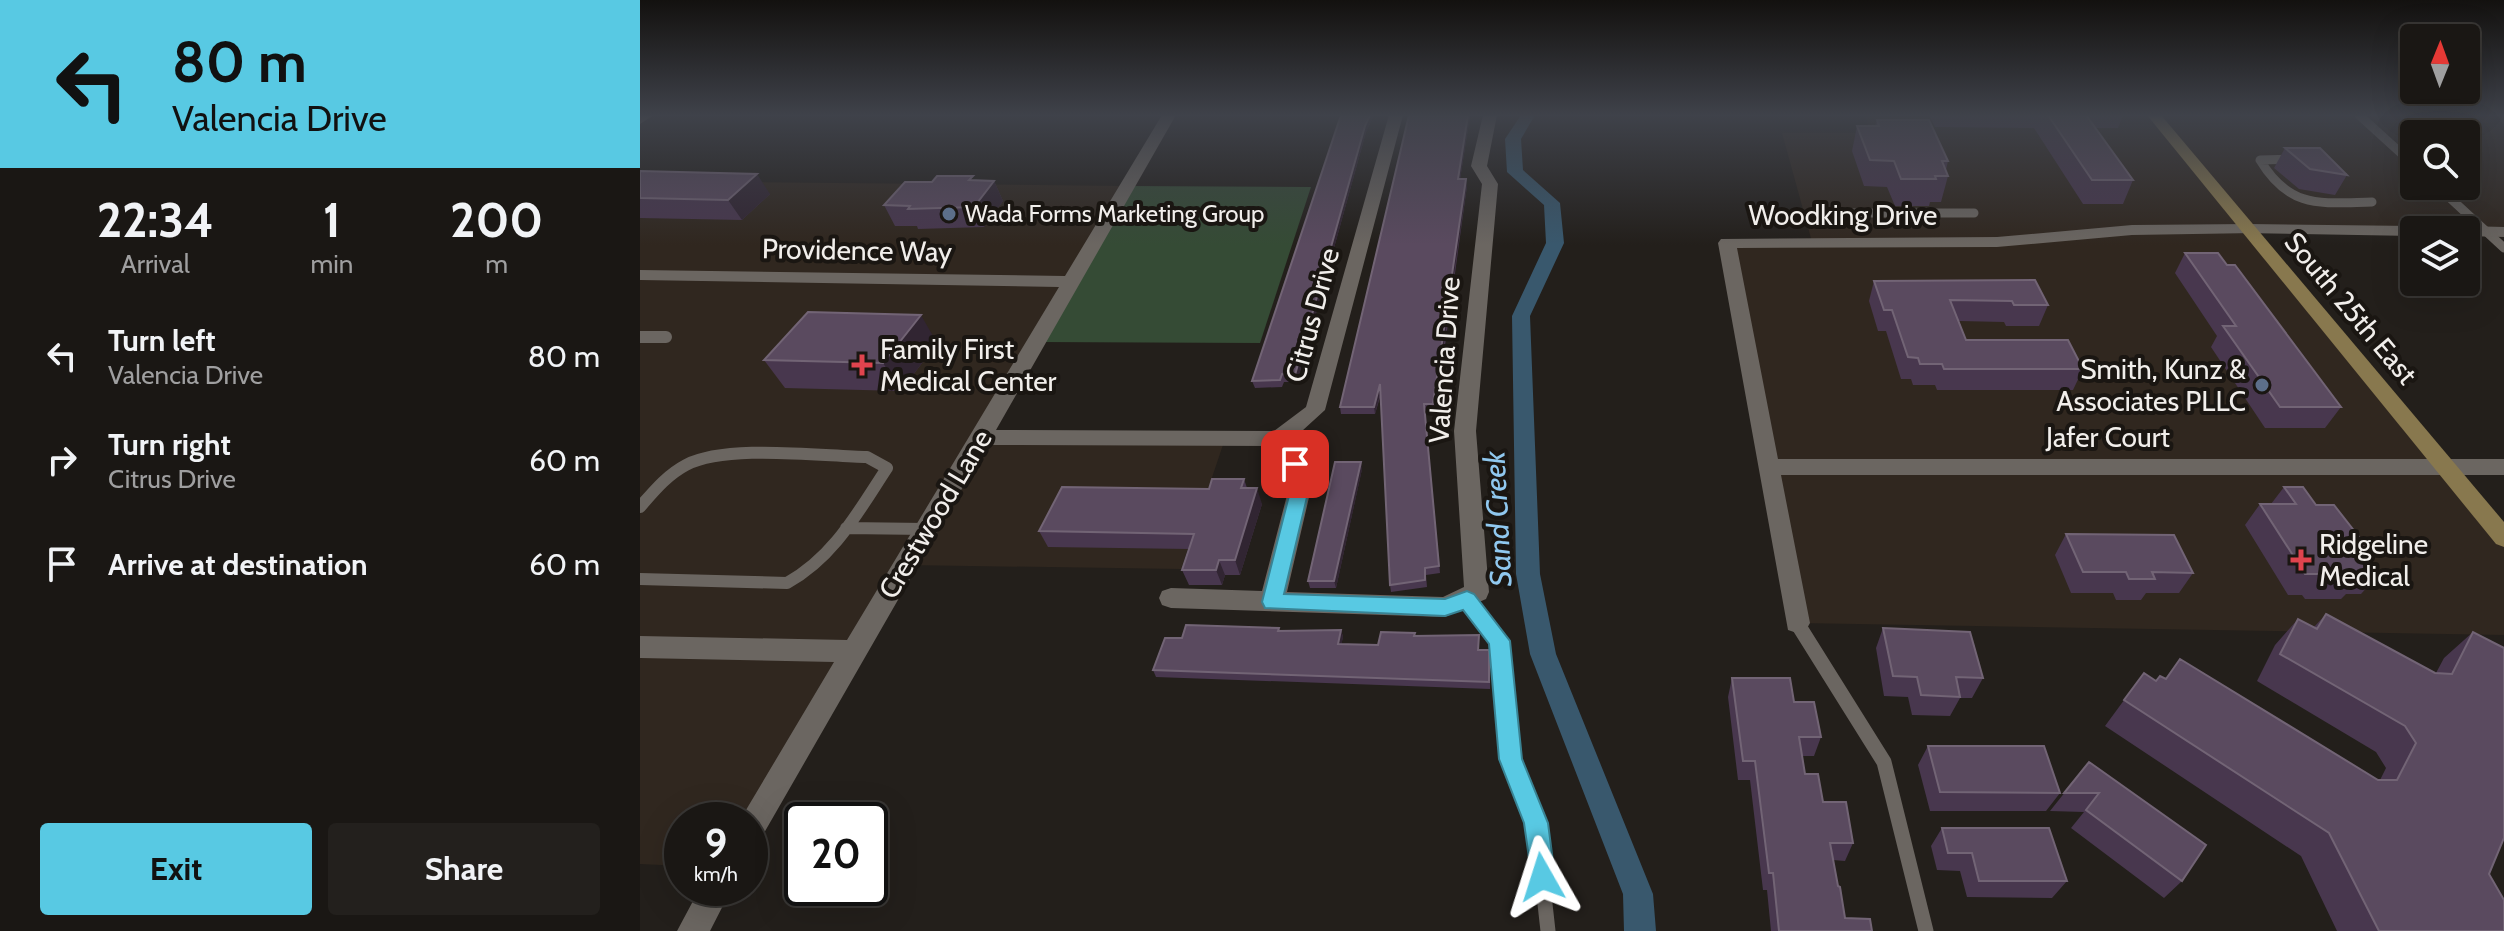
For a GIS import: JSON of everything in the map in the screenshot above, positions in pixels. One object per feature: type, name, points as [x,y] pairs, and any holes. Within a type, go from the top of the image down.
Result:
[{"type":"main road","name":"South 25th East","points":[[2190,158],[2504,538]]},
{"type":"street","name":"Crestwood Lane","points":[[766,802],[1144,158]]},
{"type":"street","name":"Citrus Drive","points":[[1279,439],[1315,410],[1384,158]]},
{"type":"street","name":"Valencia Drive","points":[[1467,600],[1477,592],[1465,431],[1490,184],[1479,166],[1481,158]]},
{"type":"street","points":[[2249,229],[2400,231]]},
{"type":"street","name":"Woodking Drive","points":[[1797,623],[1727,243],[1997,242],[2132,230],[2249,229]]},
{"type":"street","name":"Providence Way","points":[[640,275],[1072,282]]},
{"type":"street","points":[[980,437],[1279,439],[1303,476],[1272,602]]},
{"type":"street","name":"Jafer Court","points":[[1769,467],[2504,467]]},
{"type":"street","points":[[1171,598],[1445,607],[1467,600]]},
{"type":"street","points":[[640,647],[854,651]]},
{"type":"street","points":[[693,931],[707,906]]},
{"type":"lane","points":[[2300,159],[2260,160],[2297,200],[2311,205],[2372,202]]},
{"type":"lane","points":[[2455,200],[2495,231],[2504,248]]},
{"type":"lane","points":[[1827,213],[1974,213]]},
{"type":"lane","points":[[640,337],[666,337]]},
{"type":"lane","points":[[640,507],[671,471],[696,459],[719,454],[867,457],[887,468],[819,563],[803,576],[787,583],[640,579]]},
{"type":"lane","points":[[846,528],[926,529]]},
{"type":"lane","points":[[1467,600],[1499,641],[1510,759],[1536,823],[1548,931]]},
{"type":"lane","points":[[1797,623],[1884,762],[1926,931]]},
{"type":"shaded area","points":[[1789,158],[2400,158],[2400,200],[2480,200],[2480,158],[2504,158],[2504,232],[2480,232],[2480,216],[2400,216],[2400,231],[2250,229],[2504,538],[2504,635],[1797,623],[1727,243],[1812,242]]},
{"type":"shaded area","points":[[640,181],[1129,186],[981,437],[1225,439],[1181,569],[905,565],[761,802],[664,802],[664,865],[640,864]]},
{"type":"green space","points":[[1129,186],[1311,187],[1260,343],[1037,342]]},
{"type":"building","points":[[1326,158],[1356,158],[1295,375],[1282,374],[1280,380],[1252,381]]},
{"type":"building","points":[[1399,158],[1461,158],[1458,179],[1466,179],[1433,404],[1424,404],[1439,566],[1425,568],[1425,580],[1390,585],[1380,384],[1374,407],[1340,407]]},
{"type":"building","points":[[1947,158],[1948,161],[1942,161],[1948,176],[1901,179],[1894,161],[1870,160]]},
{"type":"building","points":[[2077,158],[2117,158],[2133,180],[2092,180]]},
{"type":"building","points":[[2297,158],[2330,158],[2347,175],[2310,169]]},
{"type":"building","points":[[640,171],[757,174],[728,200],[640,198]]},
{"type":"building","points":[[937,176],[973,176],[969,180],[994,181],[974,207],[908,209],[910,206],[884,205],[905,182],[932,182]]},
{"type":"building","points":[[2185,253],[2218,253],[2227,265],[2235,265],[2341,407],[2280,407],[2223,326],[2236,326]]},
{"type":"building","points":[[2035,280],[2048,305],[1950,300],[1966,340],[2068,340],[2083,369],[1944,369],[1942,364],[1920,364],[1918,358],[1908,357],[1892,310],[1884,310],[1874,281]]},
{"type":"building","points":[[808,312],[921,315],[883,363],[764,360]]},
{"type":"building","points":[[1335,462],[1361,462],[1334,581],[1308,581]]},
{"type":"building","points":[[1212,479],[1244,479],[1241,488],[1257,488],[1235,560],[1219,560],[1216,570],[1182,570],[1194,534],[1039,531],[1062,487],[1209,489]]},
{"type":"building","points":[[2284,487],[2303,487],[2316,505],[2334,505],[2366,546],[2361,546],[2380,573],[2357,574],[2360,578],[2322,579],[2319,574],[2305,574],[2260,504],[2296,504]]},
{"type":"building","points":[[2066,534],[2174,535],[2193,573],[2152,572],[2155,579],[2129,579],[2126,572],[2083,572]]},
{"type":"building","points":[[2326,614],[2435,673],[2452,674],[2473,632],[2504,648],[2504,838],[2489,874],[2504,900],[2504,931],[2379,931],[2329,833],[2124,700],[2144,673],[2156,681],[2160,676],[2166,679],[2180,659],[2378,780],[2397,780],[2416,743],[2405,726],[2280,654],[2298,619],[2317,629]]},
{"type":"building","points":[[1186,625],[1279,628],[1278,631],[1341,630],[1338,644],[1378,645],[1381,632],[1415,633],[1414,636],[1479,635],[1478,650],[1489,650],[1489,682],[1153,670],[1165,638],[1182,638]]},
{"type":"building","points":[[1883,628],[1970,632],[1983,678],[1956,677],[1960,697],[1921,695],[1917,677],[1893,676]]},
{"type":"building","points":[[1732,678],[1790,678],[1794,702],[1814,702],[1821,737],[1799,737],[1805,774],[1818,774],[1823,802],[1846,802],[1853,843],[1830,843],[1838,886],[1845,918],[1870,919],[1872,931],[1779,931],[1755,761],[1743,761]]},
{"type":"building","points":[[1928,746],[2044,746],[2060,793],[1940,792]]},
{"type":"building","points":[[2089,762],[2206,845],[2182,881],[2086,810],[2099,793],[2064,793]]},
{"type":"building","points":[[1942,828],[2049,828],[2067,881],[1979,881],[1972,853],[1948,853]]},
{"type":"waterway","name":"Sand Creek","points":[[1514,158],[1515,172],[1552,203],[1555,243],[1521,316],[1528,574],[1543,654],[1638,894],[1640,931]]},
{"type":"place","name":"Wada Forms Marketing Group","points":[[949,214]]},
{"type":"place","name":"Family First Medical Center","points":[[862,365]]},
{"type":"place","name":"Smith, Kunz & Associates PLLC","points":[[2262,385]]},
{"type":"place","name":"Ridgeline Medical","points":[[2301,560]]},
{"type":"route","points":[[1295,464],[1303,476],[1272,602],[1445,607],[1467,600],[1499,641],[1510,759],[1536,823],[1542,877]]}]
